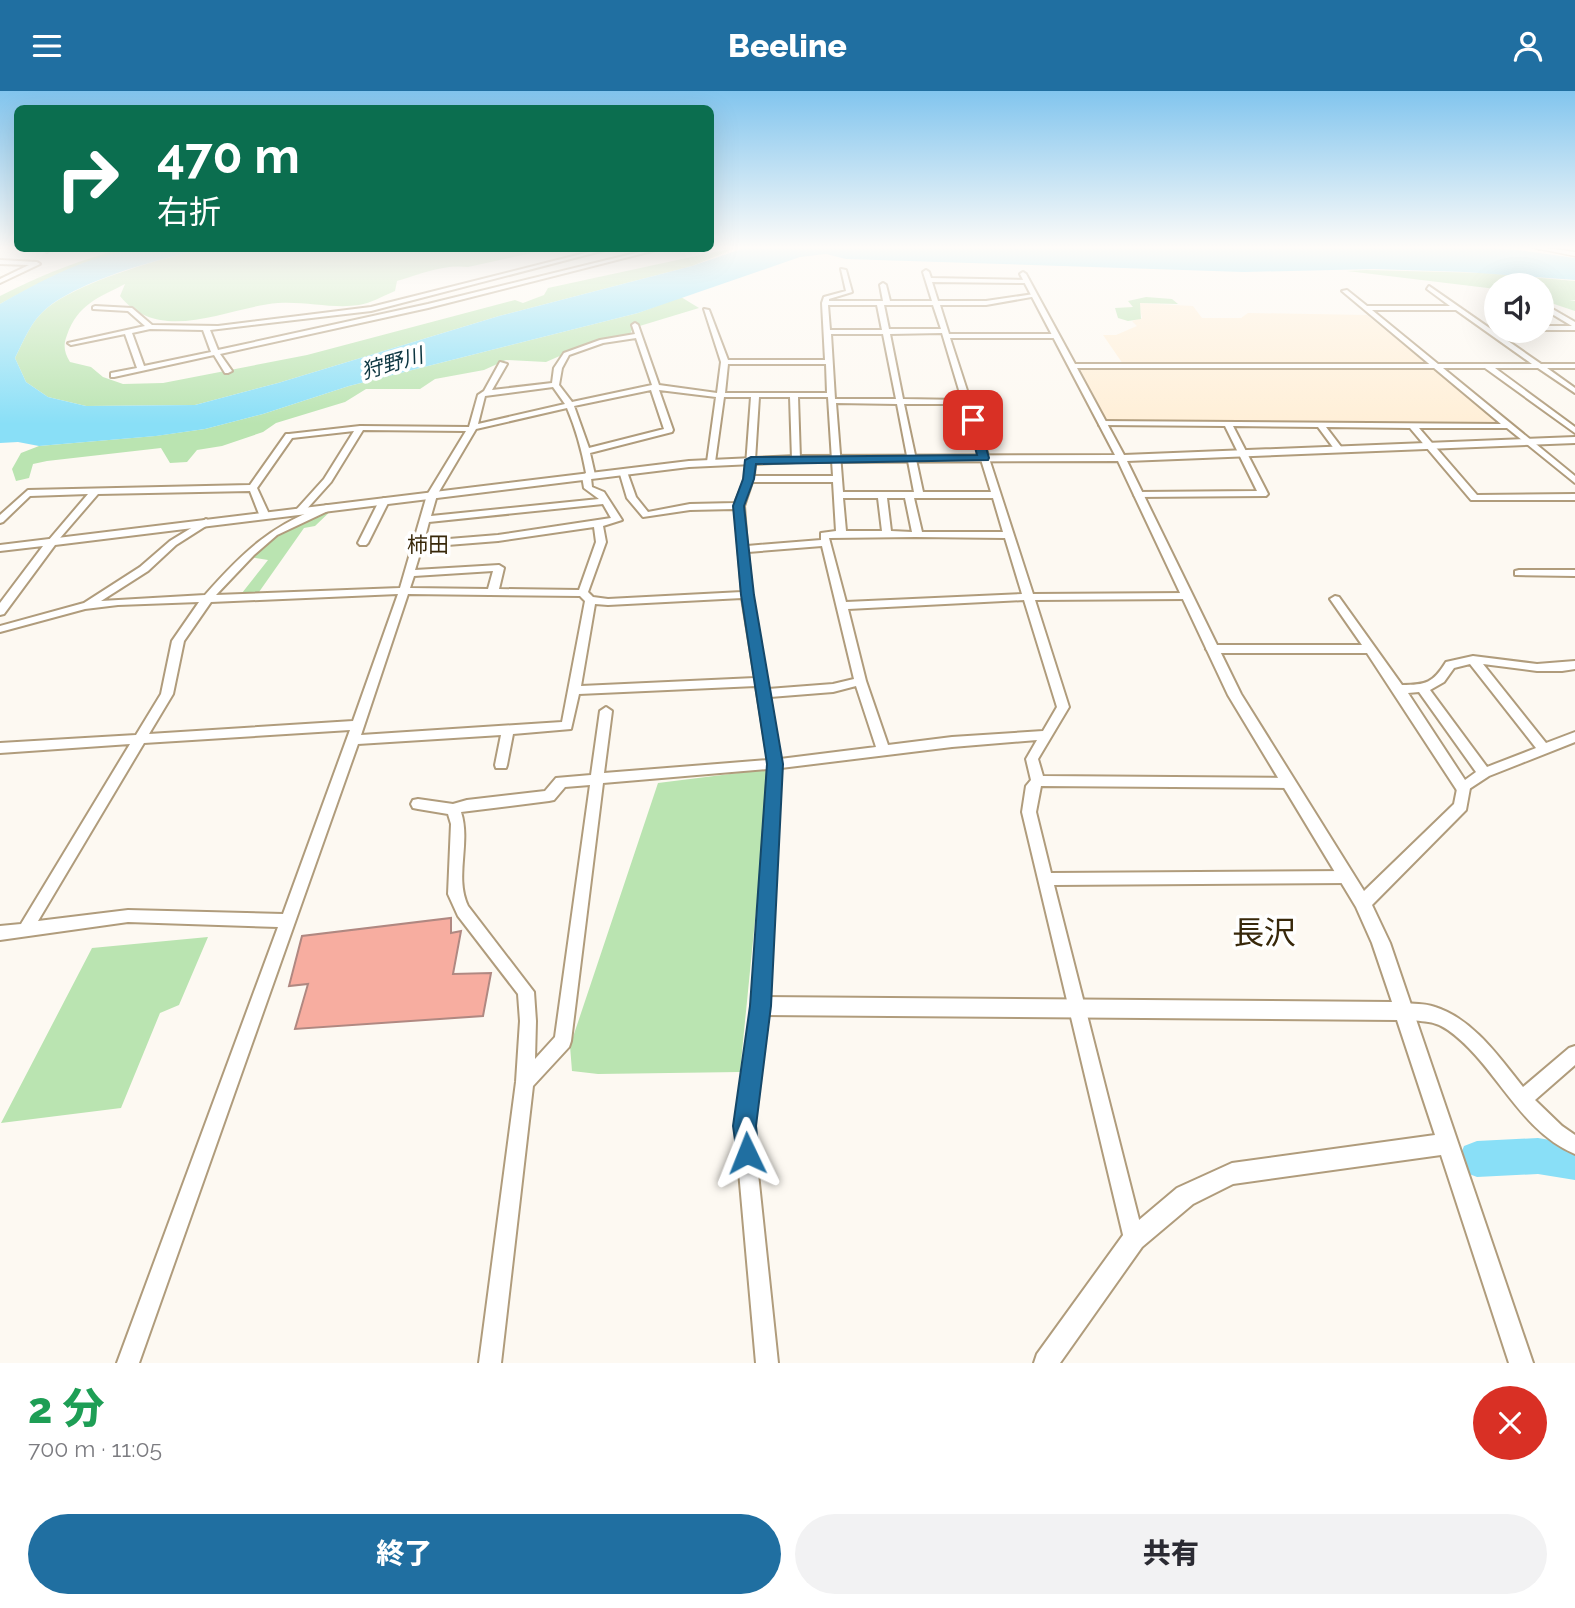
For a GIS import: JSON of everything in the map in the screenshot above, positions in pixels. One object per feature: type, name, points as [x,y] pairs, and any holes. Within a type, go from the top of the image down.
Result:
[{"type":"street","points":[[71,344],[150,327],[206,328],[382,305]]},
{"type":"street","points":[[825,305],[841,534]]},
{"type":"street","points":[[884,305],[886,332],[910,459],[918,535]]},
{"type":"street","points":[[936,305],[1063,707],[1032,759],[1038,781]]},
{"type":"street","points":[[1039,305],[1121,458],[1235,695],[1363,903],[1381,943],[1521,1363]]},
{"type":"street","points":[[1363,305],[1575,479]]},
{"type":"street","points":[[1452,305],[1484,328]]},
{"type":"street","points":[[114,375],[428,306],[442,314]]},
{"type":"street","points":[[95,308],[130,309],[150,327]]},
{"type":"street","points":[[1366,308],[1455,308]]},
{"type":"street","points":[[706,310],[725,362],[718,395],[711,462]]},
{"type":"street","points":[[1554,313],[1575,326]]},
{"type":"street","points":[[587,451],[669,430],[636,336],[635,325]]},
{"type":"street","points":[[1554,327],[1575,326]]},
{"type":"street","points":[[206,328],[215,352],[228,371]]},
{"type":"street","points":[[128,332],[141,369]]},
{"type":"street","points":[[827,332],[1056,336]]},
{"type":"street","points":[[418,544],[498,538],[617,520],[601,494],[588,488],[587,451],[568,405],[555,385],[558,368],[566,353],[602,341],[636,336]]},
{"type":"street","points":[[1505,343],[1575,391]]},
{"type":"street","points":[[725,362],[830,362]]},
{"type":"street","points":[[487,394],[503,364]]},
{"type":"street","points":[[1072,366],[1575,366]]},
{"type":"street","points":[[1487,366],[1575,431]]},
{"type":"street","points":[[128,1363],[355,732],[410,573],[432,495],[473,428],[482,395],[555,385]]},
{"type":"street","points":[[253,488],[289,436],[360,428],[473,428],[656,387],[718,395],[794,395],[900,402],[968,402]]},
{"type":"street","points":[[755,395],[749,479],[738,506],[747,595],[775,764],[760,1006],[744,1126],[767,1363]]},
{"type":"street","points":[[794,395],[796,459]]},
{"type":"street","points":[[1102,422],[1511,426]]},
{"type":"street","points":[[1139,495],[1263,494],[1228,424]]},
{"type":"street","points":[[1320,424],[1338,448]]},
{"type":"street","points":[[1411,424],[1474,498],[1575,497]]},
{"type":"street","points":[[301,510],[328,480],[360,428]]},
{"type":"street","points":[[0,548],[205,521],[711,462],[796,459],[1121,458],[1575,440]]},
{"type":"street","points":[[1563,469],[1575,470]]},
{"type":"street","points":[[623,471],[632,498],[646,515],[690,507],[738,506]]},
{"type":"street","points":[[749,479],[837,479]]},
{"type":"street","points":[[0,520],[28,493],[253,488]]},
{"type":"street","points":[[253,488],[264,514]]},
{"type":"street","points":[[0,611],[51,543],[97,490]]},
{"type":"street","points":[[838,495],[996,495]]},
{"type":"street","points":[[882,495],[887,534]]},
{"type":"street","points":[[363,543],[384,501]]},
{"type":"street","points":[[426,519],[605,501]]},
{"type":"street","points":[[26,928],[167,694],[179,640],[208,600],[272,534],[327,507]]},
{"type":"street","points":[[85,606],[144,569],[173,543],[205,521]]},
{"type":"street","points":[[0,748],[141,740],[567,726],[587,597],[601,542],[598,524]]},
{"type":"street","points":[[883,750],[860,681],[824,535],[1010,535]]},
{"type":"street","points":[[743,549],[825,543]]},
{"type":"street","points":[[410,573],[499,568],[494,591]]},
{"type":"street","points":[[1519,573],[1575,573]]},
{"type":"street","points":[[0,629],[85,606],[118,602],[404,591],[494,591],[587,597],[608,602],[747,595]]},
{"type":"street","points":[[841,606],[1027,597],[1187,596]]},
{"type":"street","points":[[1335,599],[1399,689],[1463,788],[1461,807],[1363,903]]},
{"type":"street","points":[[1212,649],[1370,649]]},
{"type":"street","points":[[1399,689],[1423,689],[1440,682],[1450,665],[1473,660],[1504,661],[1533,669],[1557,669],[1575,665]]},
{"type":"street","points":[[1473,660],[1543,748]]},
{"type":"street","points":[[574,690],[833,688],[860,681]]},
{"type":"street","points":[[1423,689],[1484,773]]},
{"type":"street","points":[[525,1082],[563,1041],[606,711]]},
{"type":"street","points":[[500,765],[508,729]]},
{"type":"street","points":[[418,804],[453,809],[549,796],[561,782],[775,764],[952,741],[1044,735]]},
{"type":"street","points":[[1463,788],[1484,773],[1575,737]]},
{"type":"street","points":[[1134,1239],[1029,813],[1033,786],[1038,781],[1289,783]]},
{"type":"street","points":[[453,809],[458,824],[455,894],[463,911],[526,992],[528,1021],[525,1082],[490,1363]]},
{"type":"street","points":[[1045,879],[1347,877]]},
{"type":"street","points":[[0,933],[128,916],[287,921]]},
{"type":"street","points":[[760,1006],[1402,1011],[1433,1014],[1454,1025],[1551,1129],[1575,1145]]},
{"type":"street","points":[[1522,1100],[1575,1054]]},
{"type":"street","points":[[1046,1363],[1134,1239],[1185,1196],[1233,1174],[1446,1143]]},
{"type":"shaded area","points":[[1139,305],[1193,306],[1202,318],[1241,318],[1248,313],[1367,315],[1427,364],[1123,364],[1103,335],[1116,335],[1137,326],[1132,321],[1142,318]]},
{"type":"shaded area","points":[[1080,369],[1434,369],[1501,423],[1108,422]]},
{"type":"green space","points":[[51,305],[87,305],[72,324],[65,342],[65,352],[70,362],[91,367],[103,377],[123,384],[163,383],[307,355],[495,305],[540,305],[195,405],[86,406],[48,397],[26,382],[15,358],[32,325]]},
{"type":"green space","points":[[130,305],[262,305],[195,320],[174,321],[155,319]]},
{"type":"green space","points":[[659,305],[695,305],[699,308],[633,328],[629,336],[594,341],[546,362],[506,360],[484,370],[435,379],[420,389],[366,389],[345,402],[276,423],[263,432],[222,446],[197,450],[187,462],[170,463],[161,448],[33,464],[29,478],[16,481],[12,469],[21,453],[39,446],[205,429],[263,414],[349,386],[638,313]]},
{"type":"green space","points":[[1132,305],[1140,305],[1141,319],[1128,321],[1118,318],[1115,308],[1133,307]]},
{"type":"green space","points":[[1558,305],[1575,305],[1575,311]]},
{"type":"green space","points":[[337,505],[315,526],[304,528],[259,592],[242,593],[268,560],[250,557],[282,530],[313,519]]},
{"type":"green space","points":[[770,769],[740,1072],[598,1074],[572,1071],[570,1046],[658,783]]},
{"type":"green space","points":[[208,937],[179,1005],[160,1013],[121,1108],[1,1123],[92,948]]},
{"type":"water","name":"狩野川","points":[[0,305],[51,305],[41,313],[28,331],[15,358],[26,382],[48,397],[86,406],[195,405],[540,305],[660,305],[349,386],[263,414],[205,429],[39,446],[18,442],[0,443]]},
{"type":"building","points":[[451,918],[451,933],[461,931],[453,974],[491,973],[483,1016],[295,1029],[308,984],[289,986],[302,936]]},
{"type":"waterway","points":[[1477,1159],[1538,1156],[1575,1162]]},
{"type":"district","name":"柿田","points":[[428,544]]},
{"type":"district","name":"長沢","points":[[1264,932]]},
{"type":"route","points":[[747,1153],[744,1126],[760,1006],[775,764],[747,595],[738,506],[749,479],[751,460],[984,458],[973,420]]}]
